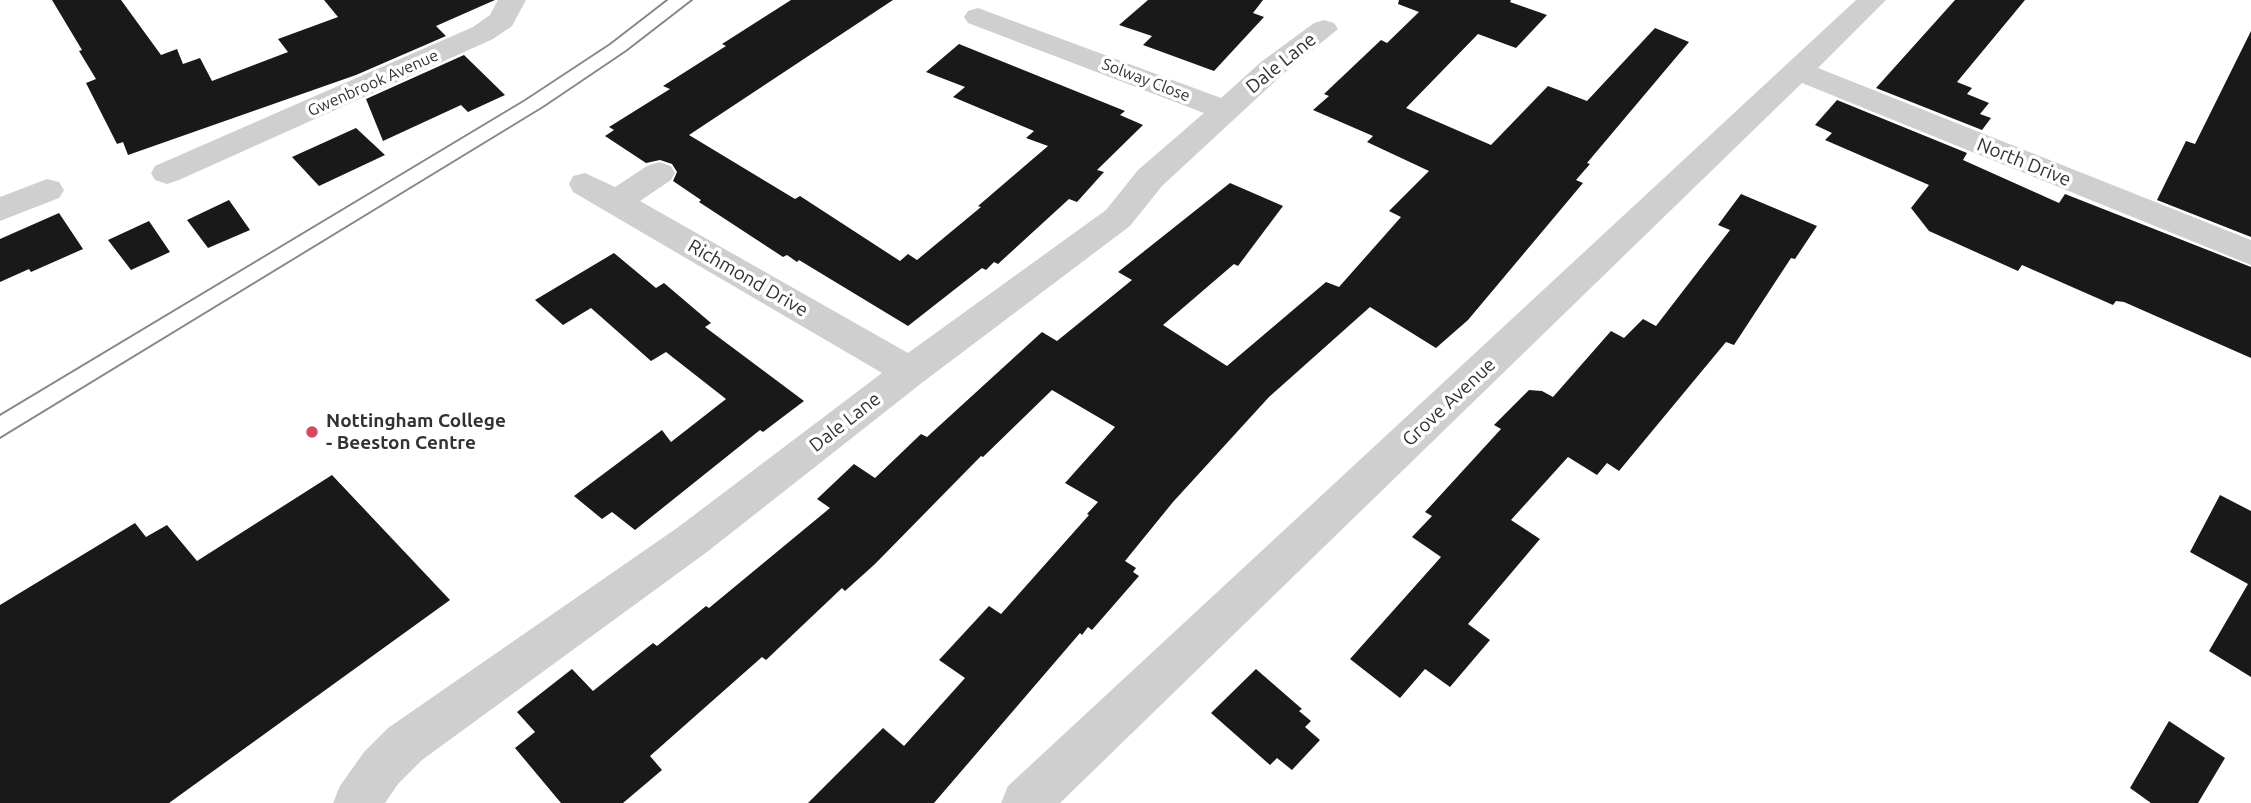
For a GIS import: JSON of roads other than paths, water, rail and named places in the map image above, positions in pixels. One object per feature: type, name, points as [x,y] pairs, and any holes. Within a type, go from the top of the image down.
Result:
[{"type":"street","name":"Gwenbrook Avenue","points":[[167,173],[230,162],[484,33],[502,20],[512,0]]},
{"type":"street","name":"Grove Avenue","points":[[1026,803],[1872,0]]},
{"type":"street","name":"Solway Close","points":[[978,17],[1077,41],[1225,110]]},
{"type":"street","name":"Dale Lane","points":[[357,803],[381,768],[405,744],[692,540],[910,372],[1118,218],[1150,178],[1272,68],[1324,29]]},
{"type":"street","name":"North Drive","points":[[1798,71],[2251,253]]},
{"type":"street","points":[[615,201],[659,173]]},
{"type":"street","name":"Richmond Drive","points":[[585,184],[910,372]]},
{"type":"street","points":[[0,210],[47,190]]},
{"type":"tram line","points":[[0,415],[525,100],[610,44],[667,0]]},
{"type":"tram line","points":[[0,438],[543,107],[626,51],[692,0]]},
{"type":"place","name":"Nottingham College - Beeston Centre","points":[[312,432]]}]
